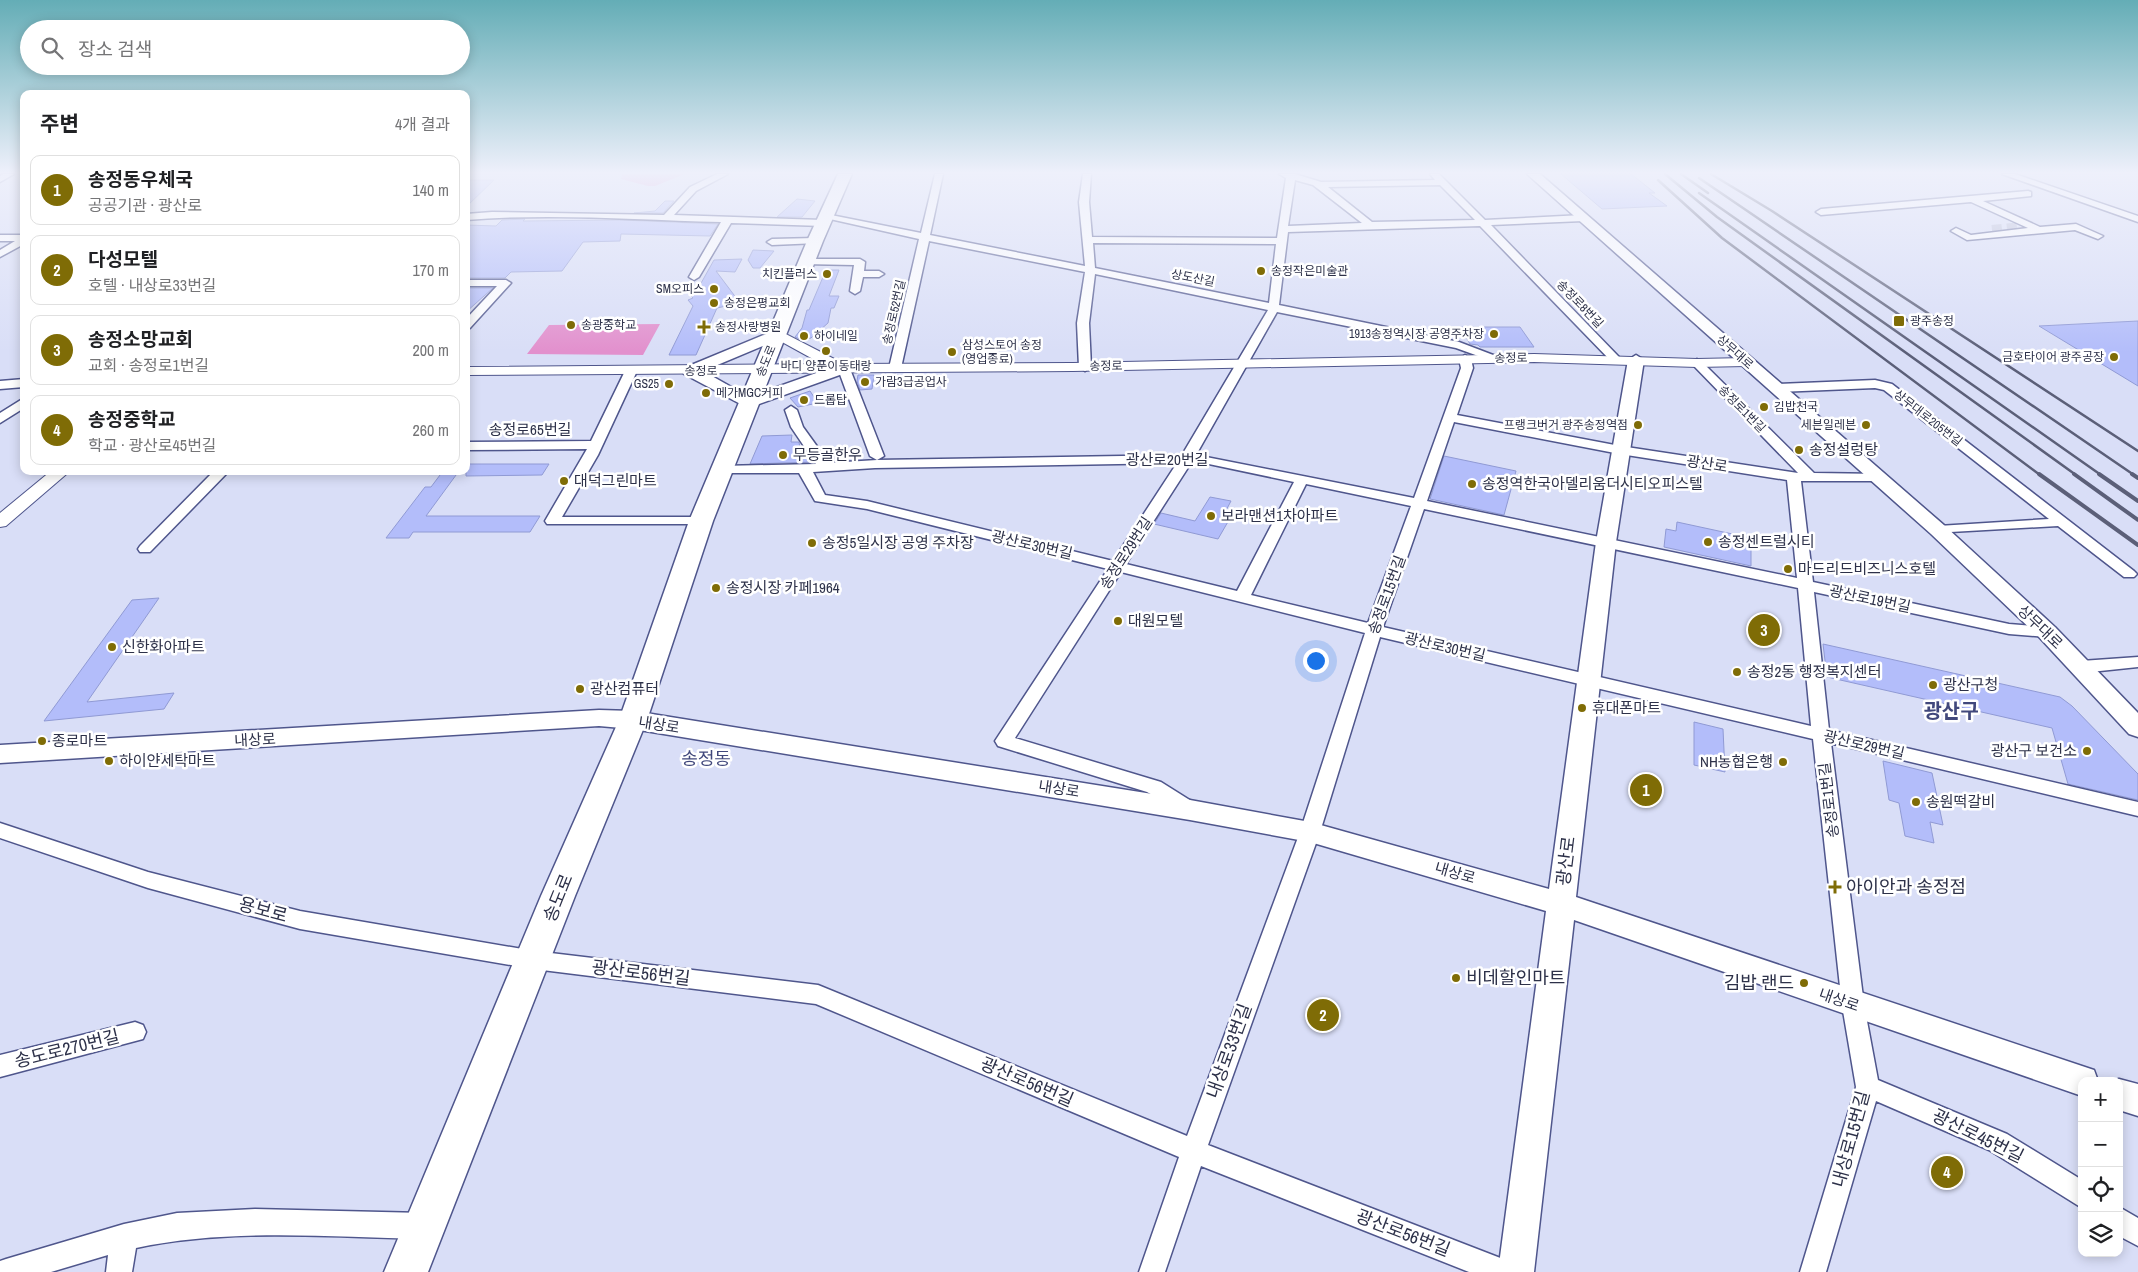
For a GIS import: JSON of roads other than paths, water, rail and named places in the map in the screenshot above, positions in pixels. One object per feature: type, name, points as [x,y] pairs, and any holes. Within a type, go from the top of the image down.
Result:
[{"type":"main road","name":"송도로","points":[[406,1272],[534,960],[558,896],[633,720],[701,521],[819,233]]},
{"type":"main road","name":"상무대로","points":[[1600,233],[1938,530],[2047,632],[2138,728]]},
{"type":"main road","points":[[690,371],[778,334]]},
{"type":"main road","name":"광산로","points":[[1516,1272],[1606,542],[1620,450],[1626,359]]},
{"type":"main road","points":[[690,371],[748,403],[843,369]]},
{"type":"main road","name":"내상로","points":[[0,754],[599,718],[633,720],[1190,810],[1310,832],[1561,904],[2078,1081]]},
{"type":"main road","points":[[2123,1095],[2138,1100]]},
{"type":"street","points":[[694,277],[719,233]]},
{"type":"street","name":"상도산길","points":[[908,233],[1459,345],[1495,358]]},
{"type":"street","points":[[1085,367],[1083,323],[1090,270],[1086,233]]},
{"type":"street","points":[[1274,308],[1274,294],[1283,233]]},
{"type":"street","name":"송정로8번길","points":[[1495,233],[1626,359]]},
{"type":"street","points":[[1961,233],[1970,238],[2010,233]]},
{"type":"street","points":[[2092,233],[2098,236]]},
{"type":"street","name":"송정로52번길","points":[[895,368],[925,236]]},
{"type":"street","points":[[0,238],[20,239]]},
{"type":"street","points":[[1087,240],[1282,241]]},
{"type":"street","points":[[772,242],[816,241]]},
{"type":"street","points":[[0,254],[20,242]]},
{"type":"street","points":[[807,262],[860,262],[855,291]]},
{"type":"street","points":[[858,274],[879,274]]},
{"type":"street","points":[[470,283],[506,282],[470,322]]},
{"type":"street","name":"송정로29번길","points":[[1190,810],[1154,787],[1004,741],[1187,459],[1244,364],[1274,308]]},
{"type":"street","points":[[778,334],[843,369],[877,456]]},
{"type":"street","name":"송정로","points":[[470,372],[1085,367],[1495,358],[1626,359],[1697,363],[1746,362]]},
{"type":"street","name":"송정로15번길","points":[[1310,832],[1374,630],[1467,368],[1465,359]]},
{"type":"street","name":"송정로1번길","points":[[1697,363],[1802,476],[1806,585],[1821,735],[1853,1004]]},
{"type":"street","points":[[631,371],[595,445],[552,521],[701,521]]},
{"type":"street","points":[[0,385],[20,383]]},
{"type":"street","name":"상무대로205번길","points":[[1775,388],[1875,384],[1888,387],[2129,574]]},
{"type":"street","points":[[0,419],[20,405]]},
{"type":"street","points":[[792,410],[797,427],[826,468]]},
{"type":"street","name":"광산로","points":[[1450,417],[1620,450],[1802,476],[1878,477]]},
{"type":"street","name":"송정로65번길","points":[[470,446],[595,445]]},
{"type":"street","name":"광산로20번길","points":[[721,470],[804,470],[875,464],[1187,459],[1221,461],[1606,542]]},
{"type":"street","name":"광산로30번길","points":[[804,470],[820,498],[868,505],[1589,681]]},
{"type":"street","points":[[0,522],[57,475]]},
{"type":"street","points":[[145,549],[218,475]]},
{"type":"street","points":[[1242,597],[1292,504],[1302,478]]},
{"type":"street","points":[[1938,530],[2055,523],[2057,520]]},
{"type":"street","name":"광산로19번길","points":[[1606,542],[2009,629],[2047,632]]},
{"type":"street","points":[[2081,667],[2138,662]]},
{"type":"street","name":"광산로29번길","points":[[1589,681],[2138,809]]},
{"type":"street","name":"용보로","points":[[0,830],[148,880],[300,920],[534,960]]},
{"type":"street","name":"내상로33번길","points":[[1152,1272],[1310,832]]},
{"type":"street","name":"광산로56번길","points":[[534,960],[818,995],[1194,1151],[1503,1272]]},
{"type":"street","name":"내상로15번길","points":[[1813,1272],[1868,1087],[1853,1004]]},
{"type":"street","name":"송도로270번길","points":[[0,1066],[135,1032]]},
{"type":"street","name":"광산로45번길","points":[[1868,1087],[1998,1142],[2078,1192]]},
{"type":"street","points":[[6,1272],[124,1237],[177,1226],[255,1222],[424,1226]]},
{"type":"street","points":[[2123,1223],[2138,1233]]},
{"type":"street","points":[[118,1272],[124,1237]]},
{"type":"railway","points":[[1717,233],[2040,475]]},
{"type":"railway","points":[[1740,233],[2076,475]]},
{"type":"railway","points":[[1757,233],[2101,475]]},
{"type":"railway","points":[[1780,233],[2134,475]]},
{"type":"railway","points":[[1806,233],[2138,451]]},
{"type":"railway","points":[[2039,474],[2138,545]]},
{"type":"railway","points":[[2074,474],[2138,520]]},
{"type":"railway","points":[[2099,474],[2138,501]]},
{"type":"railway","points":[[2132,474],[2138,478]]},
{"type":"place","name":"송정작은미술관","points":[[1261,271]]},
{"type":"place","name":"치킨플러스","points":[[827,274]]},
{"type":"place","name":"SM오피스","points":[[714,289]]},
{"type":"place","name":"송정은평교회","points":[[714,303]]},
{"type":"place","name":"광주송정","points":[[1899,321]]},
{"type":"place","name":"송광중학교","points":[[571,325]]},
{"type":"place","name":"송정사랑병원","points":[[704,327]]},
{"type":"place","name":"1913송정역시장 공영주차장","points":[[1494,334]]},
{"type":"place","name":"하이네일","points":[[804,336]]},
{"type":"place","name":"바디 양푼이동태랑","points":[[826,351]]},
{"type":"place","name":"삼성스토어 송정 (영업종료)","points":[[952,352]]},
{"type":"place","name":"금호타이어 광주공장","points":[[2114,357]]},
{"type":"place","name":"가람3급공업사","points":[[865,382]]},
{"type":"place","name":"GS25","points":[[669,384]]},
{"type":"place","name":"메가MGC커피","points":[[706,393]]},
{"type":"place","name":"드롭탑","points":[[804,400]]},
{"type":"place","name":"김밥천국","points":[[1764,407]]},
{"type":"place","name":"프랭크버거 광주송정역점","points":[[1638,425]]},
{"type":"place","name":"세븐일레븐","points":[[1866,425]]},
{"type":"place","name":"송정설렁탕","points":[[1799,450]]},
{"type":"place","name":"무등골한우","points":[[783,455]]},
{"type":"place","name":"대덕그린마트","points":[[564,481]]},
{"type":"place","name":"송정역한국아델리움더시티오피스텔","points":[[1472,484]]},
{"type":"place","name":"보라맨션1차아파트","points":[[1211,516]]},
{"type":"place","name":"송정센트럴시티","points":[[1708,542]]},
{"type":"place","name":"송정5일시장 공영 주차장","points":[[812,543]]},
{"type":"place","name":"마드리드비즈니스호텔","points":[[1788,569]]},
{"type":"place","name":"송정시장 카페1964","points":[[716,588]]},
{"type":"place","name":"대원모텔","points":[[1118,621]]},
{"type":"place","name":"송정소망교회","points":[[1764,630]]},
{"type":"place","name":"신한화아파트","points":[[112,647]]},
{"type":"place","name":"송정2동 행정복지센터","points":[[1737,672]]},
{"type":"place","name":"광산구청","points":[[1933,685]]},
{"type":"place","name":"광산컴퓨터","points":[[580,689]]},
{"type":"place","name":"휴대폰마트","points":[[1582,708]]},
{"type":"place","name":"종로마트","points":[[42,741]]},
{"type":"place","name":"광산구 보건소","points":[[2087,751]]},
{"type":"place","name":"하이얀세탁마트","points":[[109,761]]},
{"type":"place","name":"NH농협은행","points":[[1783,762]]},
{"type":"place","name":"송정동우체국","points":[[1646,790]]},
{"type":"place","name":"송원떡갈비","points":[[1916,802]]},
{"type":"place","name":"아이안과 송정점","points":[[1835,887]]},
{"type":"place","name":"비데할인마트","points":[[1456,978]]},
{"type":"place","name":"김밥 랜드","points":[[1804,983]]},
{"type":"place","name":"다성모텔","points":[[1323,1015]]},
{"type":"place","name":"송정중학교","points":[[1947,1172]]},
{"type":"district","name":"광산구","points":[[1951,711]]},
{"type":"district","name":"송정동","points":[[706,759]]}]
